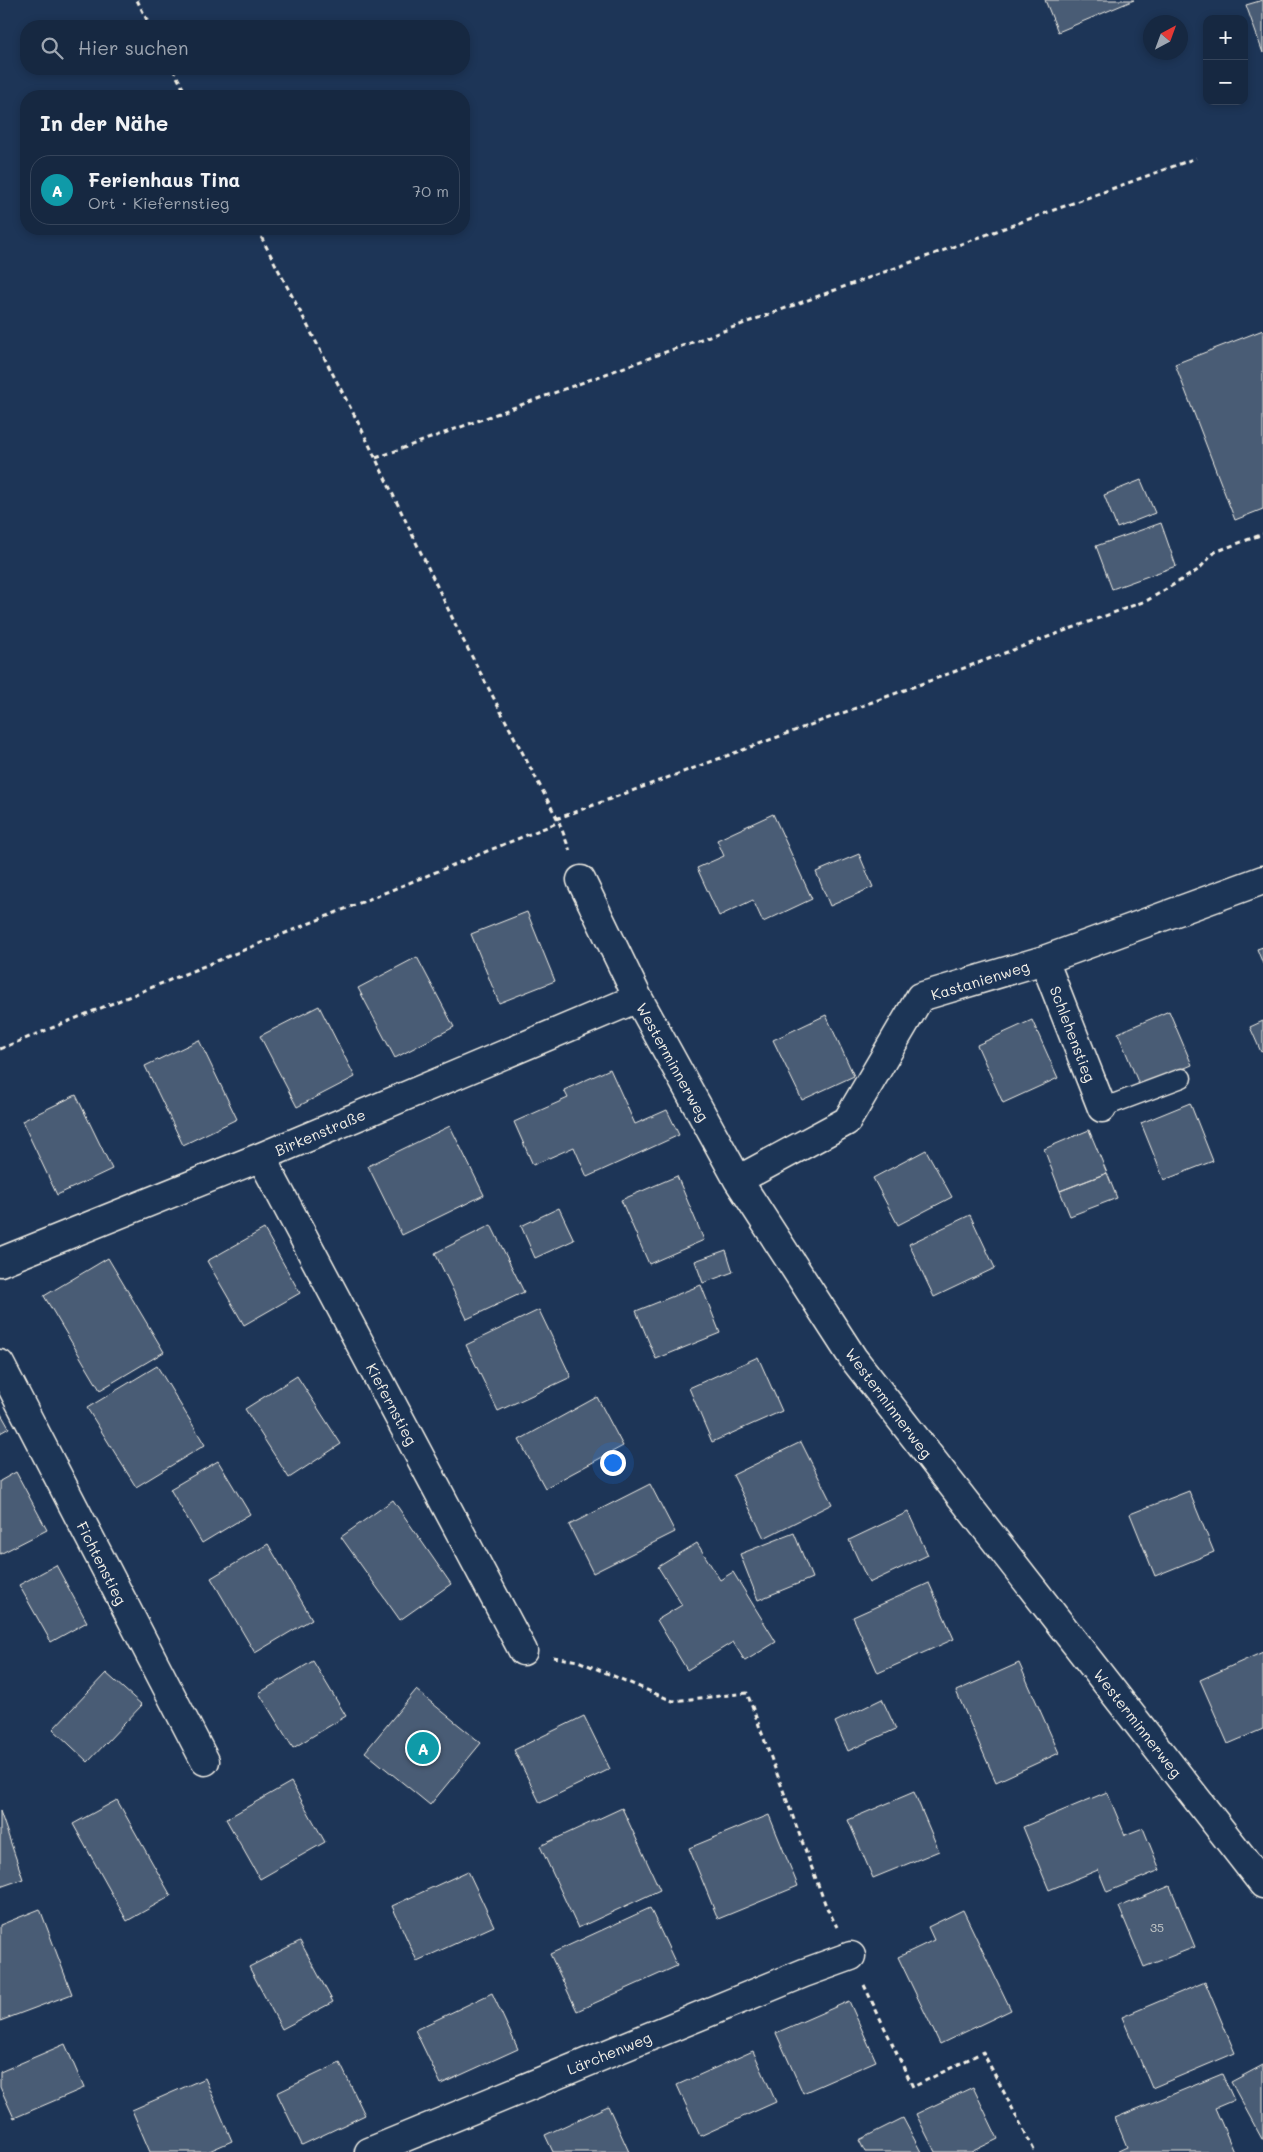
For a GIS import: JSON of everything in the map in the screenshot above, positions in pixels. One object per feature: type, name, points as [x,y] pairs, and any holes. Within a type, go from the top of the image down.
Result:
[{"type":"street","name":"Westerminnerweg","points":[[581,880],[638,998],[738,1180],[853,1358],[1263,1884]]},
{"type":"street","name":"Kastanienweg","points":[[738,1180],[847,1121],[920,997],[1044,960],[1263,880]]},
{"type":"street","name":"Schlehenstieg","points":[[1044,960],[1102,1108]]},
{"type":"street","name":"Birkenstraße","points":[[0,1262],[261,1157],[638,998]]},
{"type":"street","name":"Kiefernstieg","points":[[261,1157],[523,1651]]},
{"type":"street","name":"Fichtenstieg","points":[[0,1364],[205,1761]]},
{"type":"street","name":"Lärchenweg","points":[[369,2152],[804,1972],[851,1956]]},
{"type":"lane","points":[[1102,1108],[1182,1078]]},
{"type":"path","points":[[137,0],[147,20]]},
{"type":"path","points":[[176,75],[184,90]]},
{"type":"path","points":[[376,458],[1196,158]]},
{"type":"path","points":[[259,235],[376,458],[461,636],[557,820],[581,880]]},
{"type":"path","points":[[0,1049],[557,820],[1148,600],[1198,570],[1215,552],[1263,534]]},
{"type":"path","points":[[523,1651],[578,1661],[673,1701],[747,1693],[826,1906],[914,2087],[983,2052],[1036,2152]]},
{"type":"building","points":[[1045,0],[1134,0],[1058,32]]},
{"type":"building","points":[[1263,0],[1263,53],[1246,5]]},
{"type":"building","points":[[1263,330],[1263,509],[1235,520],[1175,364]]},
{"type":"building","points":[[1141,480],[1155,513],[1117,528],[1104,495]]},
{"type":"building","points":[[1161,523],[1176,566],[1112,589],[1096,546]]},
{"type":"building","points":[[773,814],[812,899],[763,922],[753,900],[719,916],[697,868],[724,856],[717,840]]},
{"type":"building","points":[[859,854],[873,887],[830,906],[816,872]]},
{"type":"building","points":[[527,912],[555,981],[499,1003],[471,934]]},
{"type":"building","points":[[1263,947],[1263,964],[1257,949]]},
{"type":"building","points":[[417,957],[454,1027],[395,1058],[358,988]]},
{"type":"building","points":[[319,1006],[355,1077],[297,1107],[260,1036]]},
{"type":"building","points":[[1169,1011],[1192,1065],[1140,1087],[1118,1033]]},
{"type":"building","points":[[826,1015],[854,1076],[802,1100],[773,1040]]},
{"type":"building","points":[[1032,1020],[1058,1078],[1003,1103],[977,1045]]},
{"type":"building","points":[[1263,1021],[1263,1051],[1261,1052],[1250,1027]]},
{"type":"building","points":[[199,1040],[237,1119],[183,1145],[145,1066]]},
{"type":"building","points":[[610,1069],[635,1124],[667,1110],[679,1135],[587,1177],[574,1147],[533,1165],[514,1122],[568,1098],[564,1090]]},
{"type":"building","points":[[76,1095],[112,1169],[57,1195],[22,1121]]},
{"type":"building","points":[[1190,1103],[1213,1161],[1164,1180],[1141,1123]]},
{"type":"building","points":[[450,1126],[484,1195],[402,1235],[368,1166]]},
{"type":"building","points":[[1089,1130],[1107,1173],[1060,1191],[1044,1149]]},
{"type":"building","points":[[926,1150],[952,1197],[898,1225],[873,1178]]},
{"type":"building","points":[[1107,1173],[1117,1198],[1070,1216],[1060,1191]]},
{"type":"building","points":[[677,1176],[704,1240],[649,1264],[621,1200]]},
{"type":"building","points":[[559,1208],[574,1240],[535,1258],[521,1226]]},
{"type":"building","points":[[970,1215],[995,1268],[934,1297],[909,1244]]},
{"type":"building","points":[[491,1225],[524,1292],[467,1319],[435,1253]]},
{"type":"building","points":[[264,1229],[300,1293],[244,1325],[207,1261]]},
{"type":"building","points":[[726,1250],[733,1272],[703,1283],[695,1261]]},
{"type":"building","points":[[108,1258],[164,1352],[100,1390],[44,1296]]},
{"type":"building","points":[[701,1285],[720,1333],[656,1359],[636,1311]]},
{"type":"building","points":[[539,1310],[571,1377],[498,1411],[466,1345]]},
{"type":"building","points":[[758,1357],[782,1411],[712,1442],[689,1388]]},
{"type":"building","points":[[157,1366],[205,1445],[136,1487],[87,1408]]},
{"type":"building","points":[[297,1376],[341,1444],[289,1478],[245,1409]]},
{"type":"building","points":[[597,1397],[623,1446],[545,1488],[519,1440]]},
{"type":"building","points":[[0,1412],[9,1428],[0,1433]]},
{"type":"building","points":[[801,1442],[832,1504],[764,1538],[733,1475]]},
{"type":"building","points":[[218,1461],[250,1514],[202,1543],[170,1489]]},
{"type":"building","points":[[16,1472],[47,1530],[0,1554],[0,1481]]},
{"type":"building","points":[[650,1484],[675,1532],[593,1573],[569,1525]]},
{"type":"building","points":[[1189,1491],[1214,1552],[1155,1576],[1130,1514]]},
{"type":"building","points":[[393,1500],[451,1584],[400,1620],[341,1537]]},
{"type":"building","points":[[908,1512],[928,1555],[869,1583],[849,1540]]},
{"type":"building","points":[[794,1533],[812,1578],[758,1600],[740,1554]]},
{"type":"building","points":[[697,1543],[720,1580],[733,1572],[776,1642],[745,1661],[733,1642],[687,1670],[657,1620],[682,1605],[658,1567]]},
{"type":"building","points":[[268,1544],[312,1619],[255,1653],[211,1578]]},
{"type":"building","points":[[56,1565],[87,1622],[51,1642],[19,1585]]},
{"type":"building","points":[[929,1583],[954,1639],[878,1673],[853,1617]]},
{"type":"building","points":[[1263,1652],[1263,1729],[1228,1744],[1200,1680]]},
{"type":"building","points":[[313,1661],[346,1716],[293,1748],[259,1693]]},
{"type":"building","points":[[1019,1663],[1059,1753],[996,1782],[956,1691]]},
{"type":"building","points":[[106,1673],[142,1705],[88,1762],[53,1729]]},
{"type":"building","points":[[416,1690],[481,1743],[430,1805],[365,1752]]},
{"type":"building","points":[[882,1699],[896,1729],[848,1751],[835,1722]]},
{"type":"building","points":[[584,1716],[610,1769],[540,1803],[514,1750]]},
{"type":"building","points":[[291,1782],[325,1842],[260,1879],[226,1819]]},
{"type":"building","points":[[914,1792],[939,1851],[873,1878],[848,1820]]},
{"type":"building","points":[[1107,1792],[1125,1835],[1143,1828],[1160,1870],[1107,1892],[1098,1870],[1049,1890],[1023,1827]]},
{"type":"building","points":[[117,1800],[171,1896],[127,1921],[73,1824]]},
{"type":"building","points":[[622,1808],[660,1890],[578,1928],[540,1846]]},
{"type":"building","points":[[0,1811],[23,1879],[0,1887]]},
{"type":"building","points":[[769,1815],[798,1886],[718,1919],[689,1848]]},
{"type":"building","points":[[468,1871],[494,1926],[417,1961],[392,1906]]},
{"type":"building","points":[[1170,1886],[1195,1947],[1144,1967],[1119,1907]]},
{"type":"building","points":[[650,1908],[677,1966],[577,2011],[550,1954]]},
{"type":"building","points":[[40,1909],[72,1994],[0,2021],[0,1925]]},
{"type":"building","points":[[963,1910],[1011,2010],[940,2044],[898,1957],[934,1940],[928,1927]]},
{"type":"building","points":[[300,1941],[333,2002],[282,2029],[249,1967]]},
{"type":"building","points":[[1205,1982],[1235,2053],[1152,2088],[1122,2017]]},
{"type":"building","points":[[492,1993],[518,2049],[441,2084],[415,2030]]},
{"type":"building","points":[[849,2001],[876,2061],[803,2093],[776,2033]]},
{"type":"building","points":[[65,2044],[84,2088],[14,2118],[0,2087],[0,2072]]},
{"type":"building","points":[[753,2051],[776,2102],[700,2136],[677,2085]]},
{"type":"building","points":[[340,2063],[365,2115],[302,2145],[277,2093]]},
{"type":"building","points":[[1263,2065],[1263,2139],[1262,2139],[1231,2082]]},
{"type":"building","points":[[1222,2074],[1234,2100],[1215,2108],[1234,2152],[1116,2152],[1127,2147],[1115,2118]]},
{"type":"building","points":[[205,2078],[232,2141],[207,2152],[150,2152],[132,2110]]},
{"type":"building","points":[[973,2087],[998,2139],[971,2152],[935,2152],[916,2114]]},
{"type":"building","points":[[608,2106],[629,2152],[553,2152],[545,2135]]},
{"type":"building","points":[[903,2118],[921,2152],[865,2152],[859,2140]]},
{"type":"place","name":"Ferienhaus Tina","points":[[423,1748]]}]
